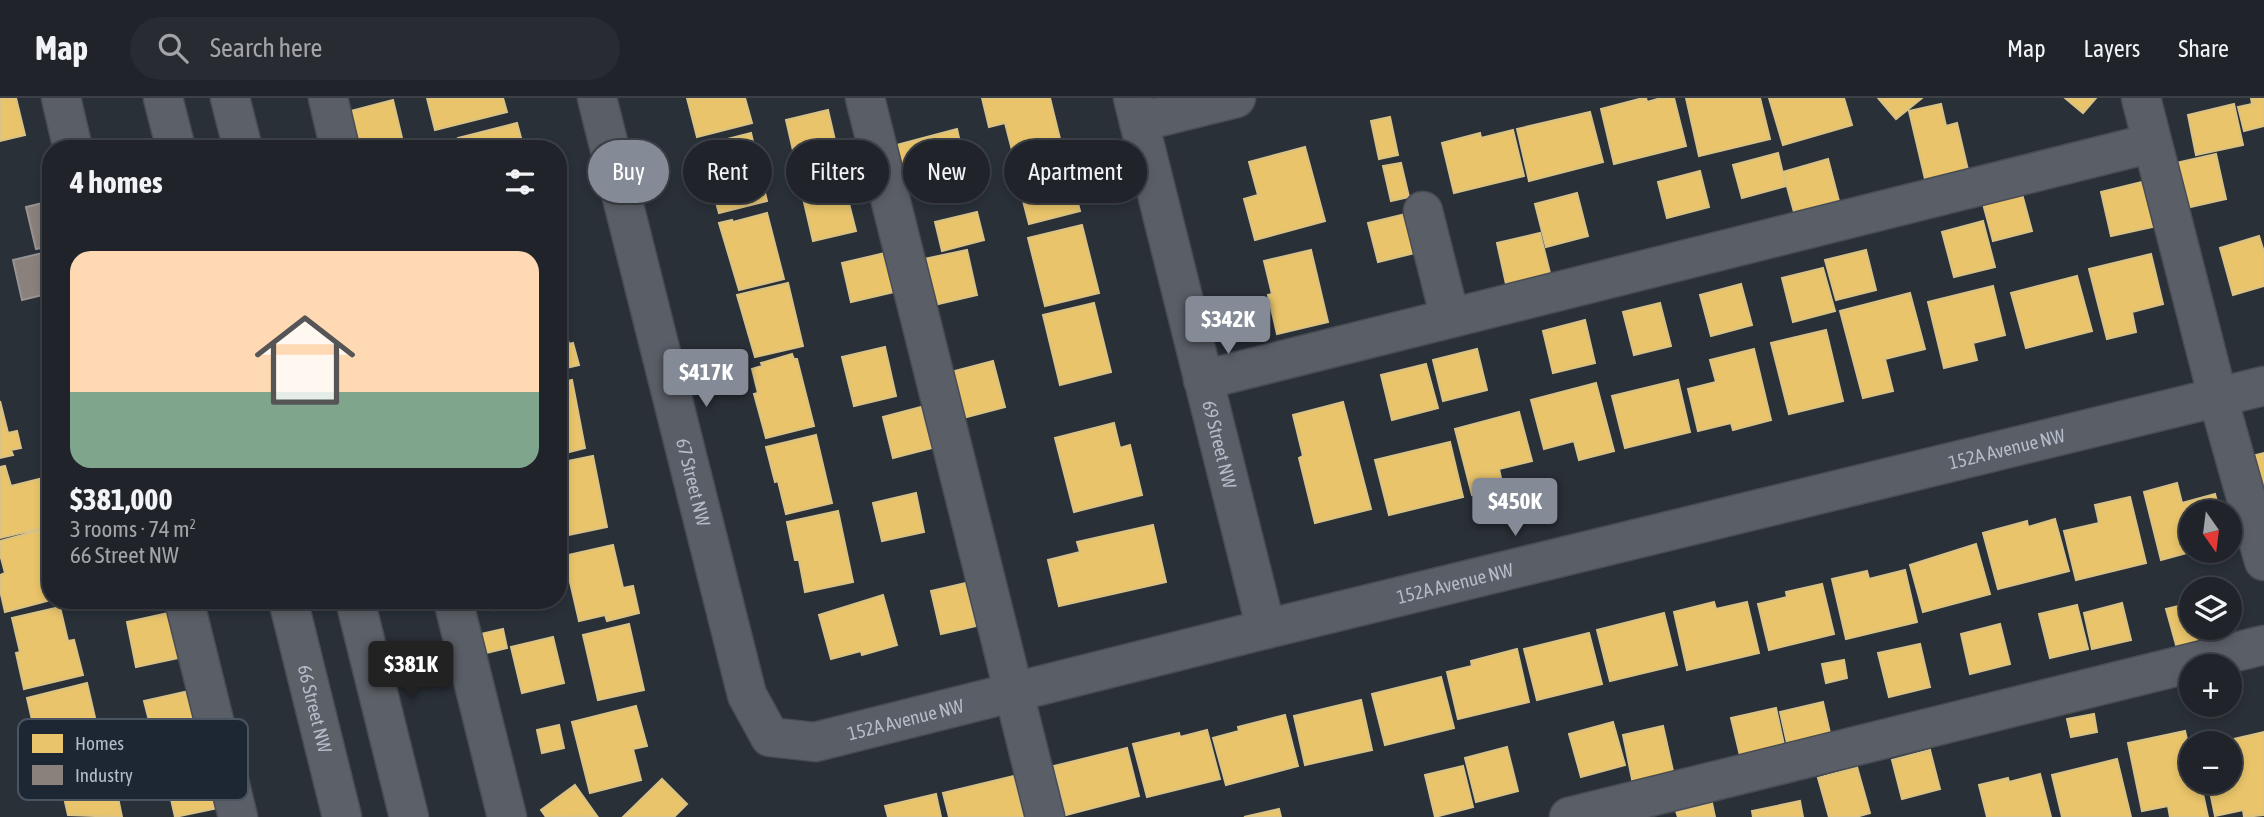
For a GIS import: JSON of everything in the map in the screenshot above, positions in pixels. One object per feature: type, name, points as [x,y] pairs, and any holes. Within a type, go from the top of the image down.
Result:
[{"type":"main road","points":[[163,98],[174,140]]},
{"type":"main road","points":[[230,98],[241,140]]},
{"type":"main road","name":"66 Street NW","points":[[290,609],[342,817]]},
{"type":"main road","points":[[357,609],[409,817]]},
{"type":"street","points":[[61,98],[71,140]]},
{"type":"street","points":[[328,98],[338,140]]},
{"type":"street","name":"67 Street NW","points":[[597,98],[747,695],[770,737]]},
{"type":"street","points":[[865,98],[1045,817]]},
{"type":"street","points":[[1136,110],[1236,98]]},
{"type":"street","points":[[2141,98],[2218,398],[2264,561]]},
{"type":"street","name":"69 Street NW","points":[[1136,110],[1266,629]]},
{"type":"street","points":[[1203,380],[2152,143]]},
{"type":"street","points":[[1423,211],[1450,318]]},
{"type":"street","name":"152A Avenue NW","points":[[770,737],[815,742],[1266,629],[2264,386]]},
{"type":"street","points":[[186,609],[214,719]]},
{"type":"street","points":[[455,609],[507,817]]},
{"type":"street","points":[[1569,817],[2264,645]]},
{"type":"street","points":[[234,800],[238,817]]},
{"type":"building: Homes","points":[[0,98],[16,98],[25,135],[0,141]]},
{"type":"building: Homes","points":[[427,98],[503,98],[507,112],[435,130]]},
{"type":"building: Homes","points":[[687,98],[745,98],[752,123],[697,137]]},
{"type":"building: Homes","points":[[982,98],[1050,98],[1060,140],[1009,140],[1005,123],[989,127]]},
{"type":"building: Homes","points":[[1646,98],[1647,102],[1674,98],[1686,146],[1614,164],[1601,109]]},
{"type":"building: Homes","points":[[1686,98],[1760,98],[1770,139],[1699,156]]},
{"type":"building: Homes","points":[[1769,98],[1844,98],[1852,125],[1783,145]]},
{"type":"building: Homes","points":[[1878,98],[1922,98],[1896,119]]},
{"type":"building: Homes","points":[[2065,98],[2096,98],[2083,113]]},
{"type":"building: Homes","points":[[2251,98],[2264,98],[2264,126],[2244,131],[2238,107],[2252,104]]},
{"type":"building: Homes","points":[[393,100],[403,140],[353,140],[347,112]]},
{"type":"building: Homes","points":[[1941,104],[1946,126],[1957,123],[1968,170],[1925,179],[1909,111]]},
{"type":"building: Homes","points":[[2234,104],[2243,145],[2196,155],[2188,115]]},
{"type":"building: Homes","points":[[828,110],[835,140],[791,140],[786,120]]},
{"type":"building: Homes","points":[[1590,112],[1603,162],[1529,181],[1517,129]]},
{"type":"building: Homes","points":[[1390,117],[1398,155],[1379,159],[1371,121]]},
{"type":"building: Homes","points":[[517,123],[522,140],[458,140]]},
{"type":"building: Homes","points":[[957,129],[959,140],[916,140]]},
{"type":"building: Homes","points":[[1513,130],[1524,176],[1454,193],[1442,143],[1480,133],[1481,138]]},
{"type":"building: Homes","points":[[751,133],[753,140],[724,140]]},
{"type":"building: Homes","points":[[903,143],[903,185],[893,146]]},
{"type":"building: Homes","points":[[1305,147],[1325,221],[1255,240],[1244,199],[1258,195],[1249,162]]},
{"type":"building: Homes","points":[[1778,153],[1786,186],[1742,198],[1733,165]]},
{"type":"building: Homes","points":[[2216,154],[2226,199],[2186,208],[2176,163]]},
{"type":"building: Homes","points":[[1828,159],[1839,201],[1794,212],[1783,172]]},
{"type":"building: Homes","points":[[1401,163],[1409,197],[1391,201],[1383,166]]},
{"type":"building: Homes","points":[[1700,171],[1709,207],[1667,218],[1658,182]]},
{"type":"building: Homes","points":[[2146,181],[2157,226],[2111,236],[2101,192]]},
{"type":"building: Homes","points":[[2021,190],[2032,231],[1993,241],[1982,200]]},
{"type":"building: Homes","points":[[1577,193],[1588,236],[1546,247],[1535,204]]},
{"type":"building: Homes","points":[[716,203],[759,203],[719,213]]},
{"type":"building: Homes","points":[[804,203],[849,203],[856,231],[813,241]]},
{"type":"building: Homes","points":[[1024,203],[1078,203],[1080,211],[1029,224]]},
{"type":"building: Homes","points":[[977,212],[984,240],[942,251],[935,222]]},
{"type":"building: Homes","points":[[1414,212],[1423,251],[1378,262],[1368,223]]},
{"type":"building: Homes","points":[[767,213],[784,279],[739,290],[719,223]]},
{"type":"building: Homes","points":[[1983,221],[1995,267],[1954,277],[1942,232]]},
{"type":"building: Homes","points":[[1082,225],[1099,293],[1045,306],[1028,238]]},
{"type":"building: Homes","points":[[1540,233],[1550,273],[1506,284],[1497,243]]},
{"type":"building: Homes","points":[[2259,236],[2264,252],[2264,286],[2233,295],[2220,248]]},
{"type":"building: Homes","points":[[967,250],[977,295],[934,305],[924,259]]},
{"type":"building: Homes","points":[[1311,250],[1328,322],[1277,334],[1264,261]]},
{"type":"building: Homes","points":[[1866,250],[1876,290],[1836,300],[1825,260]]},
{"type":"building: Homes","points":[[885,253],[894,292],[851,302],[842,263]]},
{"type":"building: Homes","points":[[2151,254],[2163,304],[2132,312],[2136,332],[2107,339],[2089,269]]},
{"type":"building: Homes","points":[[1823,268],[1835,311],[1793,322],[1782,278]]},
{"type":"building: Homes","points":[[2077,276],[2092,331],[2026,348],[2011,293]]},
{"type":"building: Homes","points":[[788,283],[803,346],[755,357],[737,295]]},
{"type":"building: Homes","points":[[1741,284],[1752,325],[1711,336],[1700,295]]},
{"type":"building: Homes","points":[[1993,286],[2005,335],[1973,343],[1977,360],[1944,368],[1928,302]]},
{"type":"building: Homes","points":[[1910,293],[1925,349],[1885,359],[1893,391],[1863,398],[1840,311]]},
{"type":"building: Homes","points":[[1094,303],[1111,372],[1060,385],[1043,315]]},
{"type":"building: Homes","points":[[1660,303],[1671,346],[1634,355],[1623,312]]},
{"type":"building: Homes","points":[[1585,320],[1595,363],[1553,373],[1543,331]]},
{"type":"building: Homes","points":[[1826,330],[1843,401],[1789,414],[1771,343]]},
{"type":"building: Homes","points":[[567,336],[569,344],[573,343],[579,365],[567,368]]},
{"type":"building: Homes","points":[[885,347],[896,396],[854,406],[842,357]]},
{"type":"building: Homes","points":[[1477,349],[1487,390],[1443,401],[1433,360]]},
{"type":"building: Homes","points":[[1754,349],[1771,420],[1733,430],[1731,423],[1698,431],[1688,389],[1716,382],[1710,360]]},
{"type":"building: Homes","points":[[792,354],[794,359],[797,359],[814,426],[766,438],[754,394],[758,393],[752,369],[762,366],[761,363]]},
{"type":"building: Homes","points":[[993,361],[1005,407],[963,418],[951,372]]},
{"type":"building: Homes","points":[[1426,364],[1438,408],[1392,420],[1381,375]]},
{"type":"building: Homes","points":[[572,380],[585,448],[567,453],[567,381]]},
{"type":"building: Homes","points":[[1678,380],[1690,432],[1625,448],[1612,396]]},
{"type":"building: Homes","points":[[1596,383],[1614,451],[1579,460],[1574,441],[1544,449],[1531,400]]},
{"type":"building: Homes","points":[[0,401],[8,433],[17,431],[21,448],[11,450],[13,455],[0,458]]},
{"type":"building: Homes","points":[[1343,402],[1371,509],[1315,523],[1299,458],[1303,456],[1293,415]]},
{"type":"building: Homes","points":[[921,407],[932,448],[893,458],[883,417]]},
{"type":"building: Homes","points":[[1519,412],[1532,461],[1499,469],[1503,487],[1472,495],[1455,429]]},
{"type":"building: Homes","points":[[1114,423],[1120,448],[1130,445],[1142,495],[1074,512],[1055,438]]},
{"type":"building: Homes","points":[[816,435],[832,503],[786,514],[766,447]]},
{"type":"building: Homes","points":[[1450,442],[1463,497],[1389,515],[1375,460]]},
{"type":"building: Homes","points":[[2264,453],[2264,499],[2248,457]]},
{"type":"building: Homes","points":[[593,456],[607,527],[567,535],[567,461]]},
{"type":"building: Homes","points":[[5,466],[11,486],[42,478],[42,528],[0,538],[0,467]]},
{"type":"building: Homes","points":[[2177,483],[2181,500],[2179,500],[2179,555],[2161,560],[2144,492]]},
{"type":"building: Homes","points":[[916,493],[924,532],[882,541],[873,503]]},
{"type":"building: Homes","points":[[2215,494],[2217,500],[2193,500]]},
{"type":"building: Homes","points":[[2130,497],[2146,563],[2076,580],[2064,531],[2099,523],[2095,505]]},
{"type":"building: Homes","points":[[838,511],[853,582],[805,592],[799,560],[795,560],[787,522]]},
{"type":"building: Homes","points":[[2055,519],[2069,571],[1998,589],[1983,533],[2027,521],[2028,527]]},
{"type":"building: Homes","points":[[1153,525],[1166,582],[1059,606],[1048,560],[1080,552],[1077,542]]},
{"type":"building: Homes","points":[[42,530],[42,602],[5,612],[0,590],[0,575],[5,573],[0,541]]},
{"type":"building: Homes","points":[[1976,544],[1990,594],[1923,612],[1910,565]]},
{"type":"building: Homes","points":[[613,545],[623,588],[633,586],[639,613],[607,621],[605,615],[579,621],[567,569],[567,555]]},
{"type":"building: Homes","points":[[1905,570],[1917,622],[1846,639],[1832,579],[1867,571],[1869,579]]},
{"type":"building: Homes","points":[[966,583],[976,626],[941,634],[931,591]]},
{"type":"building: Homes","points":[[1822,584],[1834,634],[1769,650],[1758,604],[1787,597],[1786,592]]},
{"type":"building: Homes","points":[[883,595],[897,645],[862,655],[861,651],[831,659],[819,615]]},
{"type":"building: Homes","points":[[1714,602],[1716,609],[1747,602],[1759,653],[1687,670],[1674,612]]},
{"type":"building: Homes","points":[[2122,603],[2131,640],[2092,649],[2084,613]]},
{"type":"building: Homes","points":[[2077,605],[2088,649],[2050,658],[2039,614]]},
{"type":"building: Homes","points":[[2179,606],[2179,640],[2218,642],[2178,652],[2166,609]]},
{"type":"building: Homes","points":[[60,609],[68,641],[74,640],[83,675],[24,689],[16,653],[20,652],[12,618]]},
{"type":"building: Homes","points":[[173,612],[183,657],[136,667],[127,622]]},
{"type":"building: Homes","points":[[1664,613],[1677,665],[1610,681],[1597,630]]},
{"type":"building: Homes","points":[[629,624],[644,690],[598,700],[583,635]]},
{"type":"building: Homes","points":[[2000,624],[2010,664],[1970,674],[1961,634]]},
{"type":"building: Homes","points":[[503,629],[507,648],[486,653],[481,634]]},
{"type":"building: Homes","points":[[1589,633],[1602,684],[1537,700],[1524,649]]},
{"type":"building: Homes","points":[[553,637],[564,683],[522,693],[511,647]]},
{"type":"building: Homes","points":[[1920,644],[1930,687],[1889,697],[1878,653]]},
{"type":"building: Homes","points":[[1517,649],[1529,702],[1458,719],[1447,672],[1472,666],[1471,661]]},
{"type":"building: Homes","points":[[1844,660],[1847,678],[1826,683],[1822,664]]},
{"type":"building: Homes","points":[[1441,677],[1454,728],[1385,745],[1372,694]]},
{"type":"building: Homes","points":[[87,683],[95,719],[32,719],[27,698]]},
{"type":"building: Homes","points":[[189,691],[196,719],[149,719],[144,701]]},
{"type":"building: Homes","points":[[1361,700],[1372,750],[1305,765],[1294,716]]},
{"type":"building: Homes","points":[[1823,702],[1832,742],[1789,752],[1780,712]]},
{"type":"building: Homes","points":[[636,706],[647,746],[633,749],[641,780],[590,793],[572,722]]},
{"type":"building: Homes","points":[[1776,708],[1786,754],[1742,764],[1731,718]]},
{"type":"building: Homes","points":[[2094,714],[2097,732],[2071,737],[2067,719]]},
{"type":"building: Homes","points":[[1285,715],[1298,766],[1226,785],[1213,738],[1239,731],[1238,727]]},
{"type":"building: Homes","points":[[1613,722],[1625,765],[1581,777],[1569,734]]},
{"type":"building: Homes","points":[[559,725],[564,748],[542,753],[537,730]]},
{"type":"building: Homes","points":[[1663,726],[1675,780],[1634,789],[1623,735]]},
{"type":"building: Homes","points":[[1207,730],[1220,779],[1147,797],[1133,744],[1179,733],[1180,737]]},
{"type":"building: Homes","points":[[2179,732],[2179,794],[2203,794],[2208,817],[2170,817],[2168,806],[2142,811],[2128,743]]},
{"type":"building: Homes","points":[[2264,732],[2264,815],[2244,817],[2243,810],[2215,816],[2210,794],[2242,794],[2242,737]]},
{"type":"building: Homes","points":[[1507,747],[1518,791],[1476,802],[1465,758]]},
{"type":"building: Homes","points":[[1127,748],[1139,796],[1066,815],[1054,766]]},
{"type":"building: Homes","points":[[1930,750],[1940,789],[1902,799],[1892,760]]},
{"type":"building: Homes","points":[[2117,759],[2131,817],[2062,817],[2052,775]]},
{"type":"building: Homes","points":[[1463,766],[1473,807],[1435,817],[1425,775]]},
{"type":"building: Homes","points":[[1857,767],[1870,813],[1856,817],[1829,817],[1818,778]]},
{"type":"building: Homes","points":[[2040,774],[2051,817],[1987,817],[1979,785],[2008,778],[2009,782]]},
{"type":"building: Homes","points":[[1014,776],[1024,817],[949,817],[943,793]]},
{"type":"building: Homes","points":[[662,779],[687,804],[674,817],[623,817]]},
{"type":"building: Homes","points":[[575,785],[597,816],[546,817],[541,810]]},
{"type":"building: Homes","points":[[936,794],[941,817],[888,817],[885,806]]},
{"type":"building: Homes","points":[[65,800],[118,800],[122,817],[68,815]]},
{"type":"building: Homes","points":[[171,800],[216,800],[218,808],[175,817]]},
{"type":"building: Homes","points":[[1800,801],[1803,817],[1753,817],[1752,811]]},
{"type":"building: Homes","points":[[1712,803],[1715,817],[1678,817],[1676,811]]},
{"type":"building: Homes","points":[[1279,809],[1281,817],[1244,817]]},
{"type":"building: Industry","points":[[42,203],[42,248],[36,249],[26,207]]},
{"type":"building: Industry","points":[[42,253],[42,295],[22,300],[13,260]]}]
